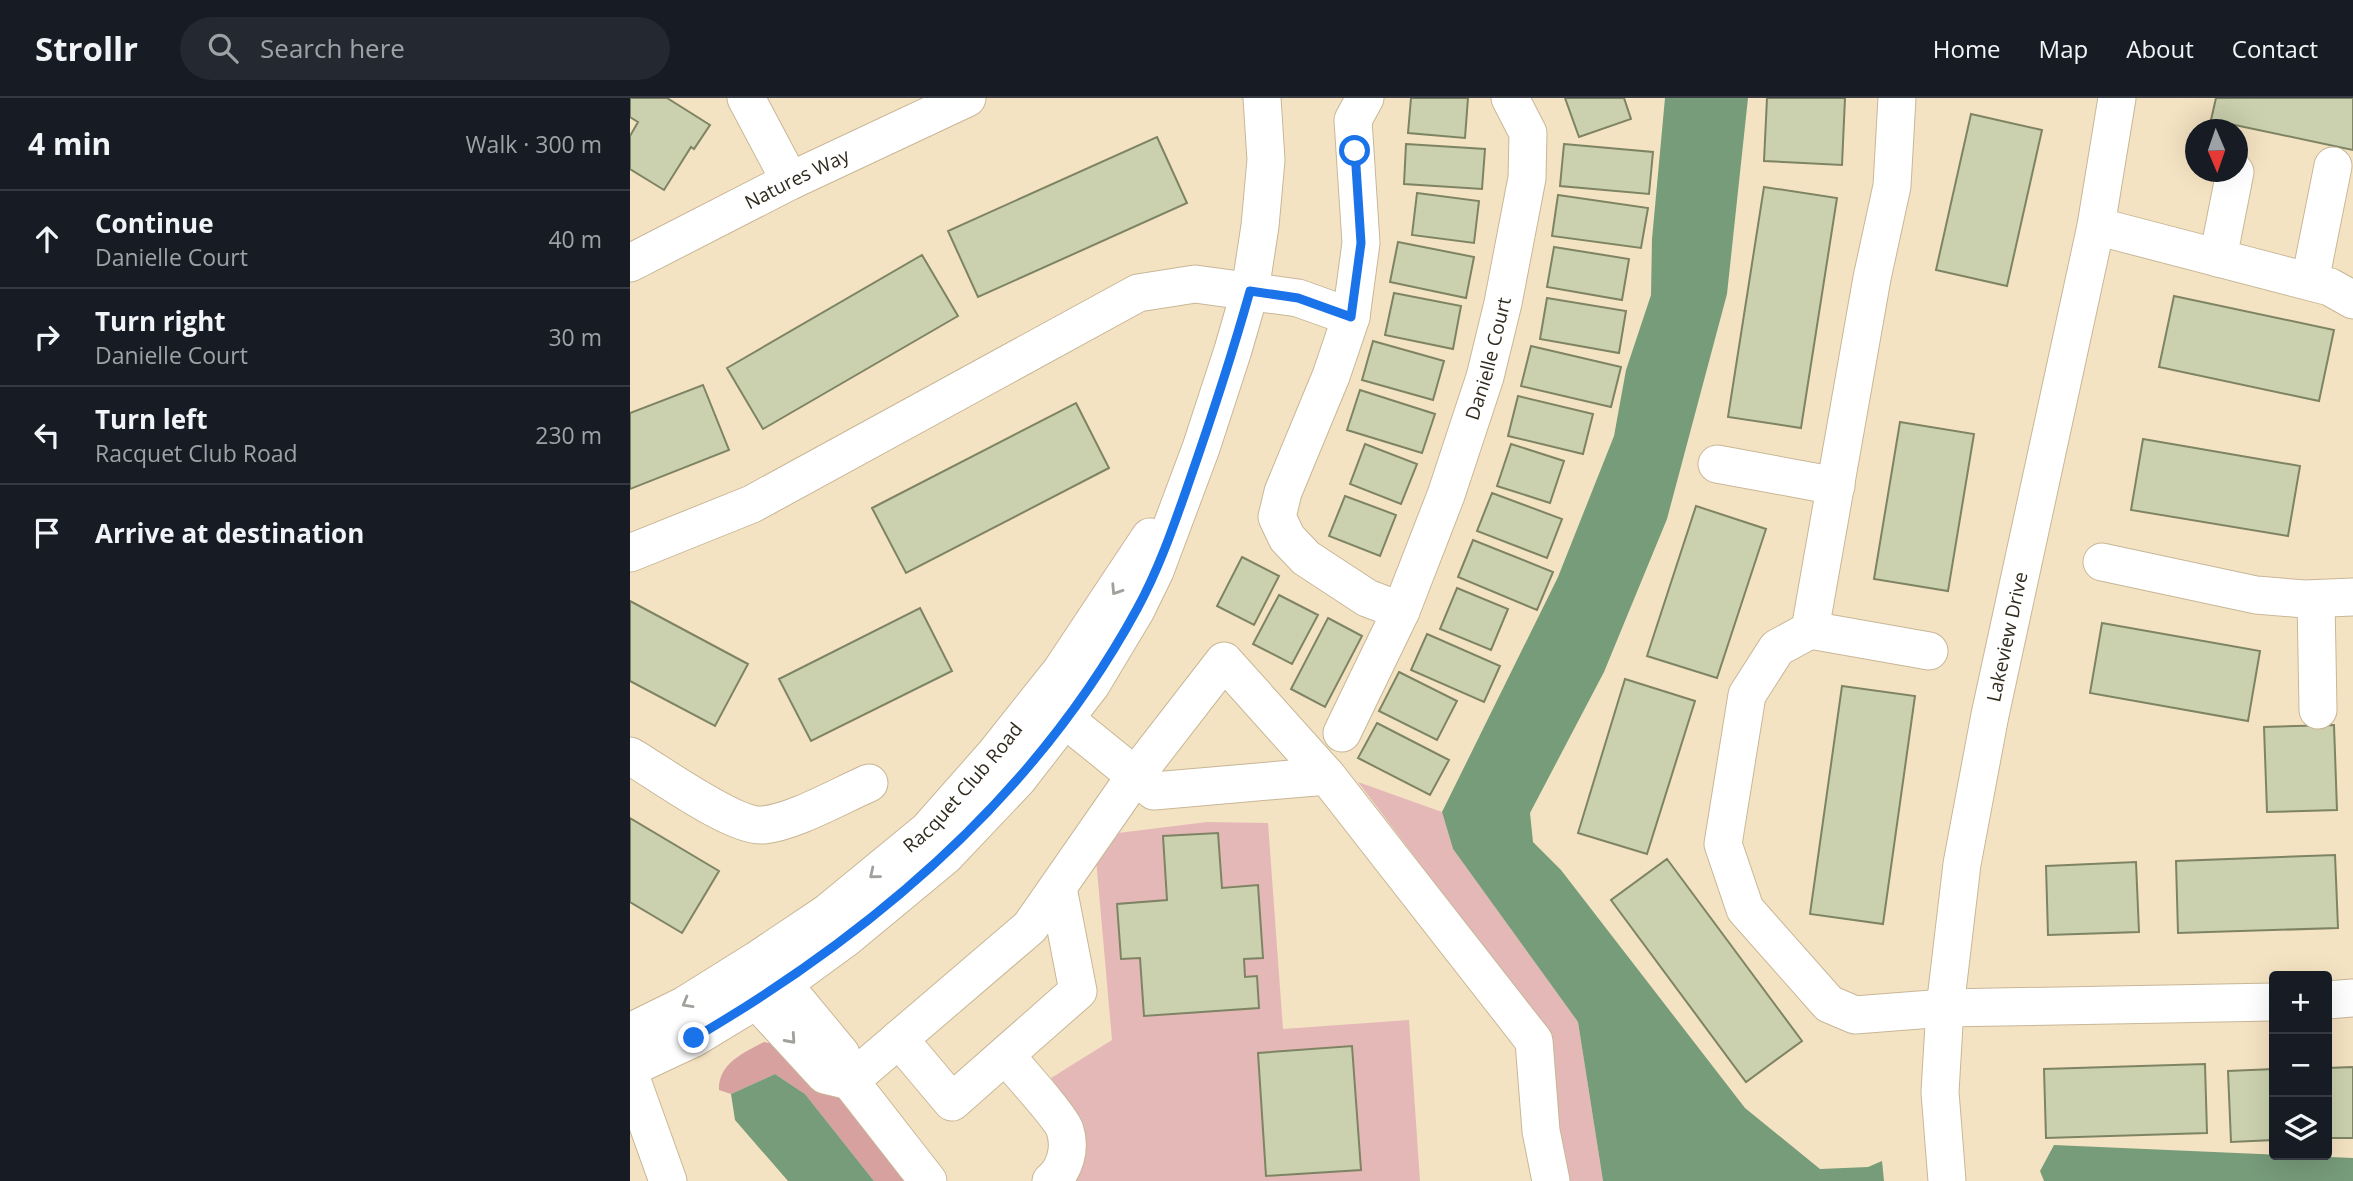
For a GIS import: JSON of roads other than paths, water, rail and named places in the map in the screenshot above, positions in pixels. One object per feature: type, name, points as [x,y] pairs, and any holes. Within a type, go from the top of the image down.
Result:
[{"type":"street","points":[[746,98],[790,181]]},
{"type":"street","name":"Natures Way","points":[[630,263],[790,181],[967,98]]},
{"type":"street","name":"Racquet Club Road","points":[[630,1032],[685,1005],[766,981],[846,938],[945,856],[1018,779],[1091,685],[1136,610],[1172,531],[1233,350],[1250,291],[1266,160],[1262,98]]},
{"type":"street","points":[[1365,98],[1353,120],[1361,243],[1351,317],[1331,376],[1283,492],[1277,516],[1287,538],[1306,558],[1367,598],[1401,611]]},
{"type":"street","name":"Danielle Court","points":[[1342,733],[1401,611],[1451,482],[1485,377],[1503,303],[1527,177],[1528,133],[1510,98]]},
{"type":"street","points":[[1810,630],[1872,278],[1892,186],[1897,98]]},
{"type":"street","name":"Lakeview Drive","points":[[1947,1181],[1940,1092],[1945,1008],[1962,864],[1990,715],[2096,226],[2117,98]]},
{"type":"street","points":[[2310,281],[2333,166]]},
{"type":"street","points":[[2218,257],[2233,182]]},
{"type":"street","points":[[2096,226],[2310,281],[2330,287],[2353,300]]},
{"type":"street","points":[[630,553],[751,504],[1138,293],[1195,284],[1298,298],[1351,317]]},
{"type":"street","name":"Racquet Club Road","points":[[630,1068],[694,1038],[766,981],[827,913],[928,830],[995,754],[1061,671],[1152,534],[1201,448]]},
{"type":"street","points":[[1717,464],[1836,486]]},
{"type":"street","points":[[2102,562],[2256,595],[2316,599],[2353,597]]},
{"type":"street","points":[[2316,599],[2318,710]]},
{"type":"street","points":[[1929,651],[1810,630],[1777,648],[1747,695],[1723,844],[1745,909],[1829,1004],[1855,1015],[1945,1008],[2269,1002]]},
{"type":"street","points":[[850,1081],[1030,927],[1135,776],[1224,661],[1327,776],[1534,1041],[1541,1131],[1551,1181]]},
{"type":"street","points":[[1065,719],[1154,791],[1327,776]]},
{"type":"street","points":[[630,756],[733,818],[761,826],[788,819],[869,783]]},
{"type":"street","points":[[899,1039],[962,1113],[1006,1056],[1078,991],[1058,888]]},
{"type":"street","points":[[766,981],[825,1075],[850,1081],[928,1181]]},
{"type":"street","points":[[2332,1000],[2353,998]]},
{"type":"street","points":[[1006,1056],[1065,1129],[1067,1155],[1057,1176],[1051,1181]]},
{"type":"street","points":[[630,1075],[668,1181]]}]
